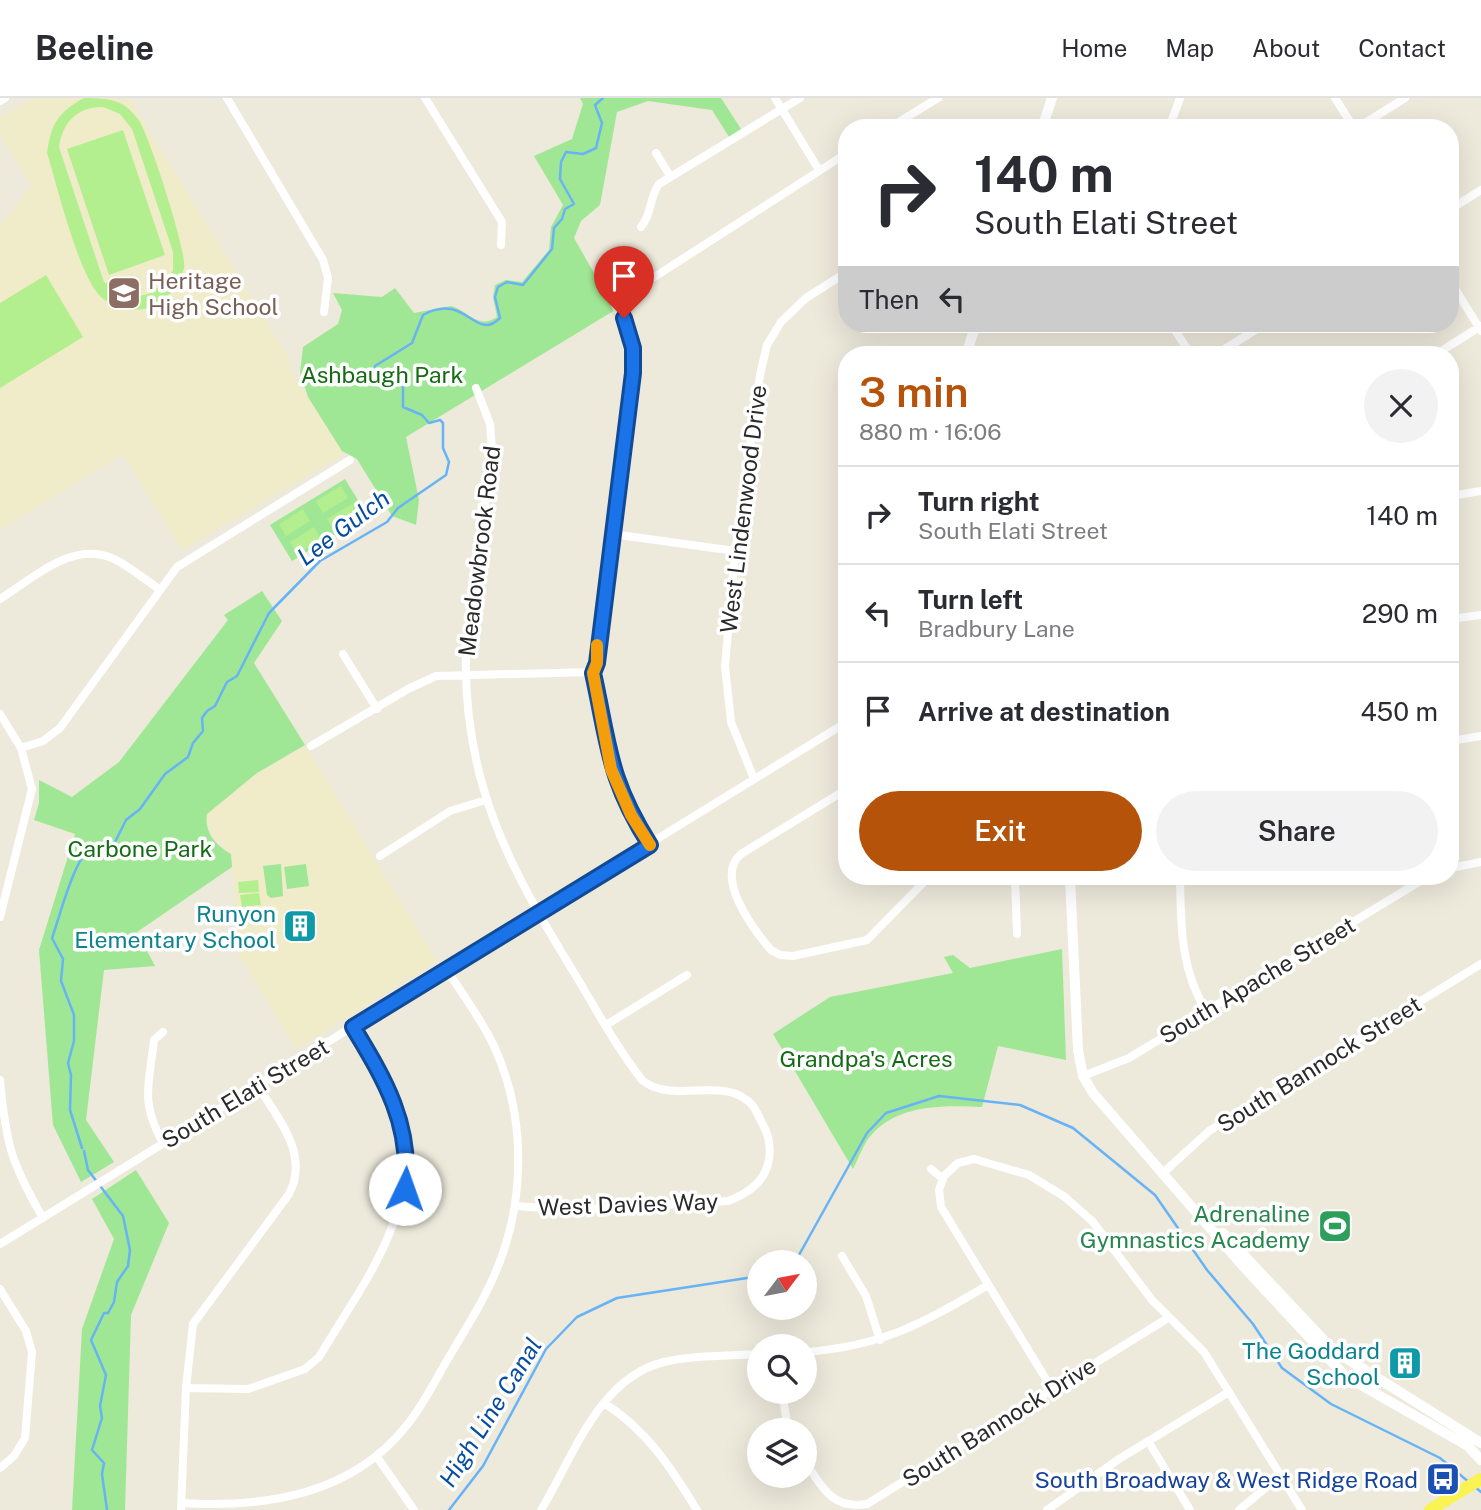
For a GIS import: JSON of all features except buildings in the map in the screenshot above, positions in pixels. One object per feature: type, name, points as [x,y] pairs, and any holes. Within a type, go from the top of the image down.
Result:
[{"type":"main road","points":[[1430,1510],[1481,1479]]},
{"type":"street","points":[[0,101],[5,98]]},
{"type":"street","points":[[227,98],[323,260],[328,278],[324,312]]},
{"type":"street","points":[[425,98],[502,222],[501,245]]},
{"type":"street","points":[[775,98],[819,170]]},
{"type":"street","points":[[641,227],[650,211],[655,190],[670,176],[800,98]]},
{"type":"street","points":[[904,119],[938,98]]},
{"type":"street","points":[[1045,119],[1052,98]]},
{"type":"street","points":[[1172,119],[1180,98]]},
{"type":"street","points":[[1335,98],[1349,119]]},
{"type":"street","points":[[1370,119],[1405,98]]},
{"type":"street","points":[[656,153],[670,176]]},
{"type":"street","points":[[650,845],[631,815],[611,769],[593,673],[597,663],[634,365],[629,333],[614,303],[838,158]]},
{"type":"street","points":[[1459,204],[1481,190]]},
{"type":"street","name":"West Lindenwood Drive","points":[[754,779],[731,722],[725,661],[735,551],[760,374],[768,345],[792,309],[838,278]]},
{"type":"street","points":[[1450,346],[1480,328],[1459,295]]},
{"type":"street","points":[[1230,346],[1250,333]]},
{"type":"street","name":"Meadowbrook Road","points":[[476,388],[490,424],[492,450],[468,625],[465,677],[475,752],[486,800],[505,852],[537,913]]},
{"type":"street","points":[[21,748],[43,741],[60,728],[159,589],[190,557],[350,460]]},
{"type":"street","points":[[1459,495],[1481,491]]},
{"type":"street","points":[[612,534],[735,551]]},
{"type":"street","points":[[0,599],[69,556],[85,552],[118,561],[159,589]]},
{"type":"street","points":[[1459,618],[1481,615]]},
{"type":"street","points":[[343,654],[377,709]]},
{"type":"street","points":[[312,746],[436,676],[593,673]]},
{"type":"street","points":[[0,714],[3,726],[21,748],[30,774],[30,806],[0,917]]},
{"type":"street","name":"South Elati Street","points":[[0,1244],[838,728]]},
{"type":"street","points":[[1459,740],[1481,736]]},
{"type":"street","points":[[838,795],[741,854],[732,865],[732,888],[771,950],[780,955],[793,956],[867,940],[921,885]]},
{"type":"street","points":[[380,856],[450,811],[486,800]]},
{"type":"street","points":[[1459,866],[1481,862]]},
{"type":"street","points":[[1015,885],[1017,934]]},
{"type":"street","points":[[1070,885],[1078,1050],[1083,1076],[1093,1093],[1277,1304],[1345,1376],[1468,1447],[1481,1460]]},
{"type":"street","points":[[1180,885],[1184,960],[1192,986],[1206,1011]]},
{"type":"street","name":"South Apache Street","points":[[1083,1076],[1129,1058],[1414,885]]},
{"type":"street","name":"West Davies Way","points":[[515,1206],[575,1210],[728,1201],[747,1193],[765,1171],[770,1154],[768,1137],[755,1110],[746,1100],[724,1091],[651,1086],[638,1075],[537,913]]},
{"type":"street","name":"South Bannock Street","points":[[1163,1173],[1209,1131],[1481,964]]},
{"type":"street","points":[[258,1086],[294,1147],[295,1178],[289,1194],[193,1325],[186,1388],[181,1507],[229,1506],[278,1500],[344,1478],[377,1457],[414,1416],[485,1296],[507,1243],[515,1206],[518,1142],[506,1079],[483,1025],[446,969]]},
{"type":"street","points":[[606,1025],[687,975]]},
{"type":"street","points":[[186,1388],[241,1391],[310,1367],[319,1357],[392,1232],[406,1181],[403,1130],[388,1085],[353,1027]]},
{"type":"street","points":[[163,1032],[153,1040],[147,1103],[151,1122],[163,1143]]},
{"type":"street","points":[[0,1080],[3,1137],[14,1166],[43,1218]]},
{"type":"street","points":[[1052,1389],[944,1215],[939,1196],[943,1179],[958,1163],[974,1159],[1010,1167],[1048,1186],[1092,1221],[1168,1318],[1204,1352],[1302,1510]]},
{"type":"street","points":[[930,1169],[943,1179]]},
{"type":"street","points":[[1163,1173],[1333,1350],[1481,1443]]},
{"type":"street","points":[[842,1255],[866,1296],[880,1340]]},
{"type":"street","points":[[817,1351],[846,1348],[880,1340],[917,1326],[988,1285]]},
{"type":"street","points":[[0,1289],[26,1331],[32,1352],[25,1438],[15,1457],[0,1468]]},
{"type":"street","name":"South Bannock Drive","points":[[817,1480],[836,1503],[850,1507],[867,1504],[1168,1318]]},
{"type":"street","points":[[553,1510],[543,1507],[604,1403],[626,1380],[661,1363],[747,1355]]},
{"type":"street","points":[[1047,1510],[1148,1441],[1229,1391]]},
{"type":"street","points":[[604,1403],[630,1422],[660,1453],[697,1510]]},
{"type":"street","points":[[1148,1441],[1190,1510]]},
{"type":"street","points":[[377,1457],[414,1510]]},
{"type":"street","points":[[1239,1510],[1281,1475]]},
{"type":"shaded area","name":"Heritage High School","points":[[32,98],[129,98],[291,361],[291,370],[344,454],[182,550],[123,454],[0,530],[0,225],[31,186],[0,134],[0,118]]},
{"type":"shaded area","points":[[305,745],[437,961],[296,1049],[239,955],[231,854],[213,838],[206,820],[212,807],[257,773]]},
{"type":"green space","points":[[84,98],[116,101],[125,106],[141,123],[175,221],[184,268],[172,291],[145,309],[118,307],[101,297],[93,286],[77,251],[47,153],[57,120],[68,108]],"holes":[[[103,107],[120,114],[132,129],[173,252],[173,270],[168,279],[151,293],[136,297],[125,295],[104,282],[59,147],[68,124],[86,109]]]},
{"type":"green space","name":"Ashbaugh Park","points":[[580,98],[721,98],[741,129],[729,137],[712,110],[648,101],[617,112],[600,205],[581,221],[574,238],[615,310],[406,437],[419,500],[416,525],[392,516],[357,459],[342,451],[308,397],[300,373],[303,347],[338,324],[342,310],[333,293],[382,297],[395,288],[414,313],[451,306],[478,321],[497,317],[493,297],[495,285],[506,280],[522,282],[549,250],[551,227],[563,205],[534,156],[572,139],[583,104]]},
{"type":"green space","points":[[123,130],[165,255],[109,275],[67,149]]},
{"type":"green space","points":[[46,275],[83,337],[0,388],[0,303]]},
{"type":"green space","points":[[345,479],[367,515],[292,561],[270,525]]},
{"type":"green space","points":[[341,486],[348,498],[323,513],[316,501]]},
{"type":"green space","points":[[352,504],[359,516],[334,531],[327,519]]},
{"type":"green space","points":[[303,509],[310,521],[286,536],[279,524]]},
{"type":"green space","points":[[314,527],[321,539],[297,554],[290,542]]},
{"type":"green space","name":"Carbone Park","points":[[262,591],[282,621],[254,663],[305,745],[257,773],[207,814],[209,833],[220,847],[231,854],[232,867],[137,932],[155,966],[104,970],[86,1120],[114,1162],[81,1182],[53,1125],[39,950],[75,834],[34,820],[39,803],[39,780],[72,797],[119,762],[228,620],[224,615]]},
{"type":"green space","points":[[281,864],[283,896],[271,898],[267,895],[263,866]]},
{"type":"green space","points":[[306,864],[309,886],[287,889],[284,867]]},
{"type":"green space","points":[[258,880],[259,892],[239,893],[238,882]]},
{"type":"green space","points":[[259,893],[261,905],[242,907],[240,895]]},
{"type":"green space","name":"Grandpa's Acres","points":[[1062,949],[1066,1060],[998,1046],[982,1107],[920,1109],[891,1119],[868,1139],[853,1169],[773,1034],[830,997],[953,973],[944,957],[953,955],[970,968]]},
{"type":"green space","points":[[136,1170],[169,1223],[131,1315],[125,1510],[72,1510],[82,1329],[114,1239],[92,1199]]},
{"type":"waterway","name":"Lee Gulch","points":[[82,1148],[70,1110],[71,1075],[68,1063],[74,1041],[74,1015],[61,981],[63,959],[52,938],[78,865],[89,851],[115,842],[126,820],[140,809],[165,774],[188,757],[193,743],[203,731],[202,718],[215,706],[227,682],[237,676],[269,613],[320,561],[387,522],[398,508],[446,475],[449,462],[443,448],[443,423],[440,420],[429,423],[422,415],[403,407],[403,385],[381,379],[375,366],[412,343],[423,315],[438,309],[460,312],[483,325],[491,324],[500,318],[495,297],[498,287],[507,282],[523,285],[552,249],[554,228],[562,219],[565,209],[574,204],[560,179],[561,162],[566,152],[583,154],[596,148],[602,123],[595,105],[603,98]]},
{"type":"waterway","name":"High Line Canal","points":[[802,1250],[867,1133],[886,1113],[939,1096],[1020,1105],[1073,1128],[1155,1195],[1207,1270],[1253,1324],[1282,1368],[1331,1404],[1440,1458],[1470,1483]]},
{"type":"waterway","name":"Lee Gulch","points":[[84,1151],[88,1170],[123,1216],[130,1250],[128,1266],[117,1282],[114,1302],[108,1313],[104,1313],[91,1340],[106,1375],[100,1406],[102,1418],[92,1450],[104,1463],[102,1474],[107,1510]]},
{"type":"waterway","name":"High Line Canal","points":[[449,1510],[483,1466],[546,1349],[577,1317],[617,1298],[747,1278]]},
{"type":"waterway","name":"High Line Canal","points":[[1475,1487],[1481,1492]]},
{"type":"slow traffic","points":[[597,645],[597,663],[593,673],[611,769],[631,815],[650,845]]},
{"type":"place","name":"Heritage High School","points":[[124,293]]},
{"type":"place","name":"Runyon Elementary School","points":[[300,926]]},
{"type":"place","name":"Adrenaline Gymnastics Academy","points":[[1335,1226]]},
{"type":"place","name":"The Goddard School","points":[[1405,1363]]},
{"type":"place","name":"South Broadway & West Ridge Road","points":[[1443,1479]]},
{"type":"route","points":[[405,1189],[405,1139],[396,1105],[388,1085],[353,1027],[650,845],[631,815],[611,769],[593,673],[597,663],[633,373],[632,340],[624,318]]}]
